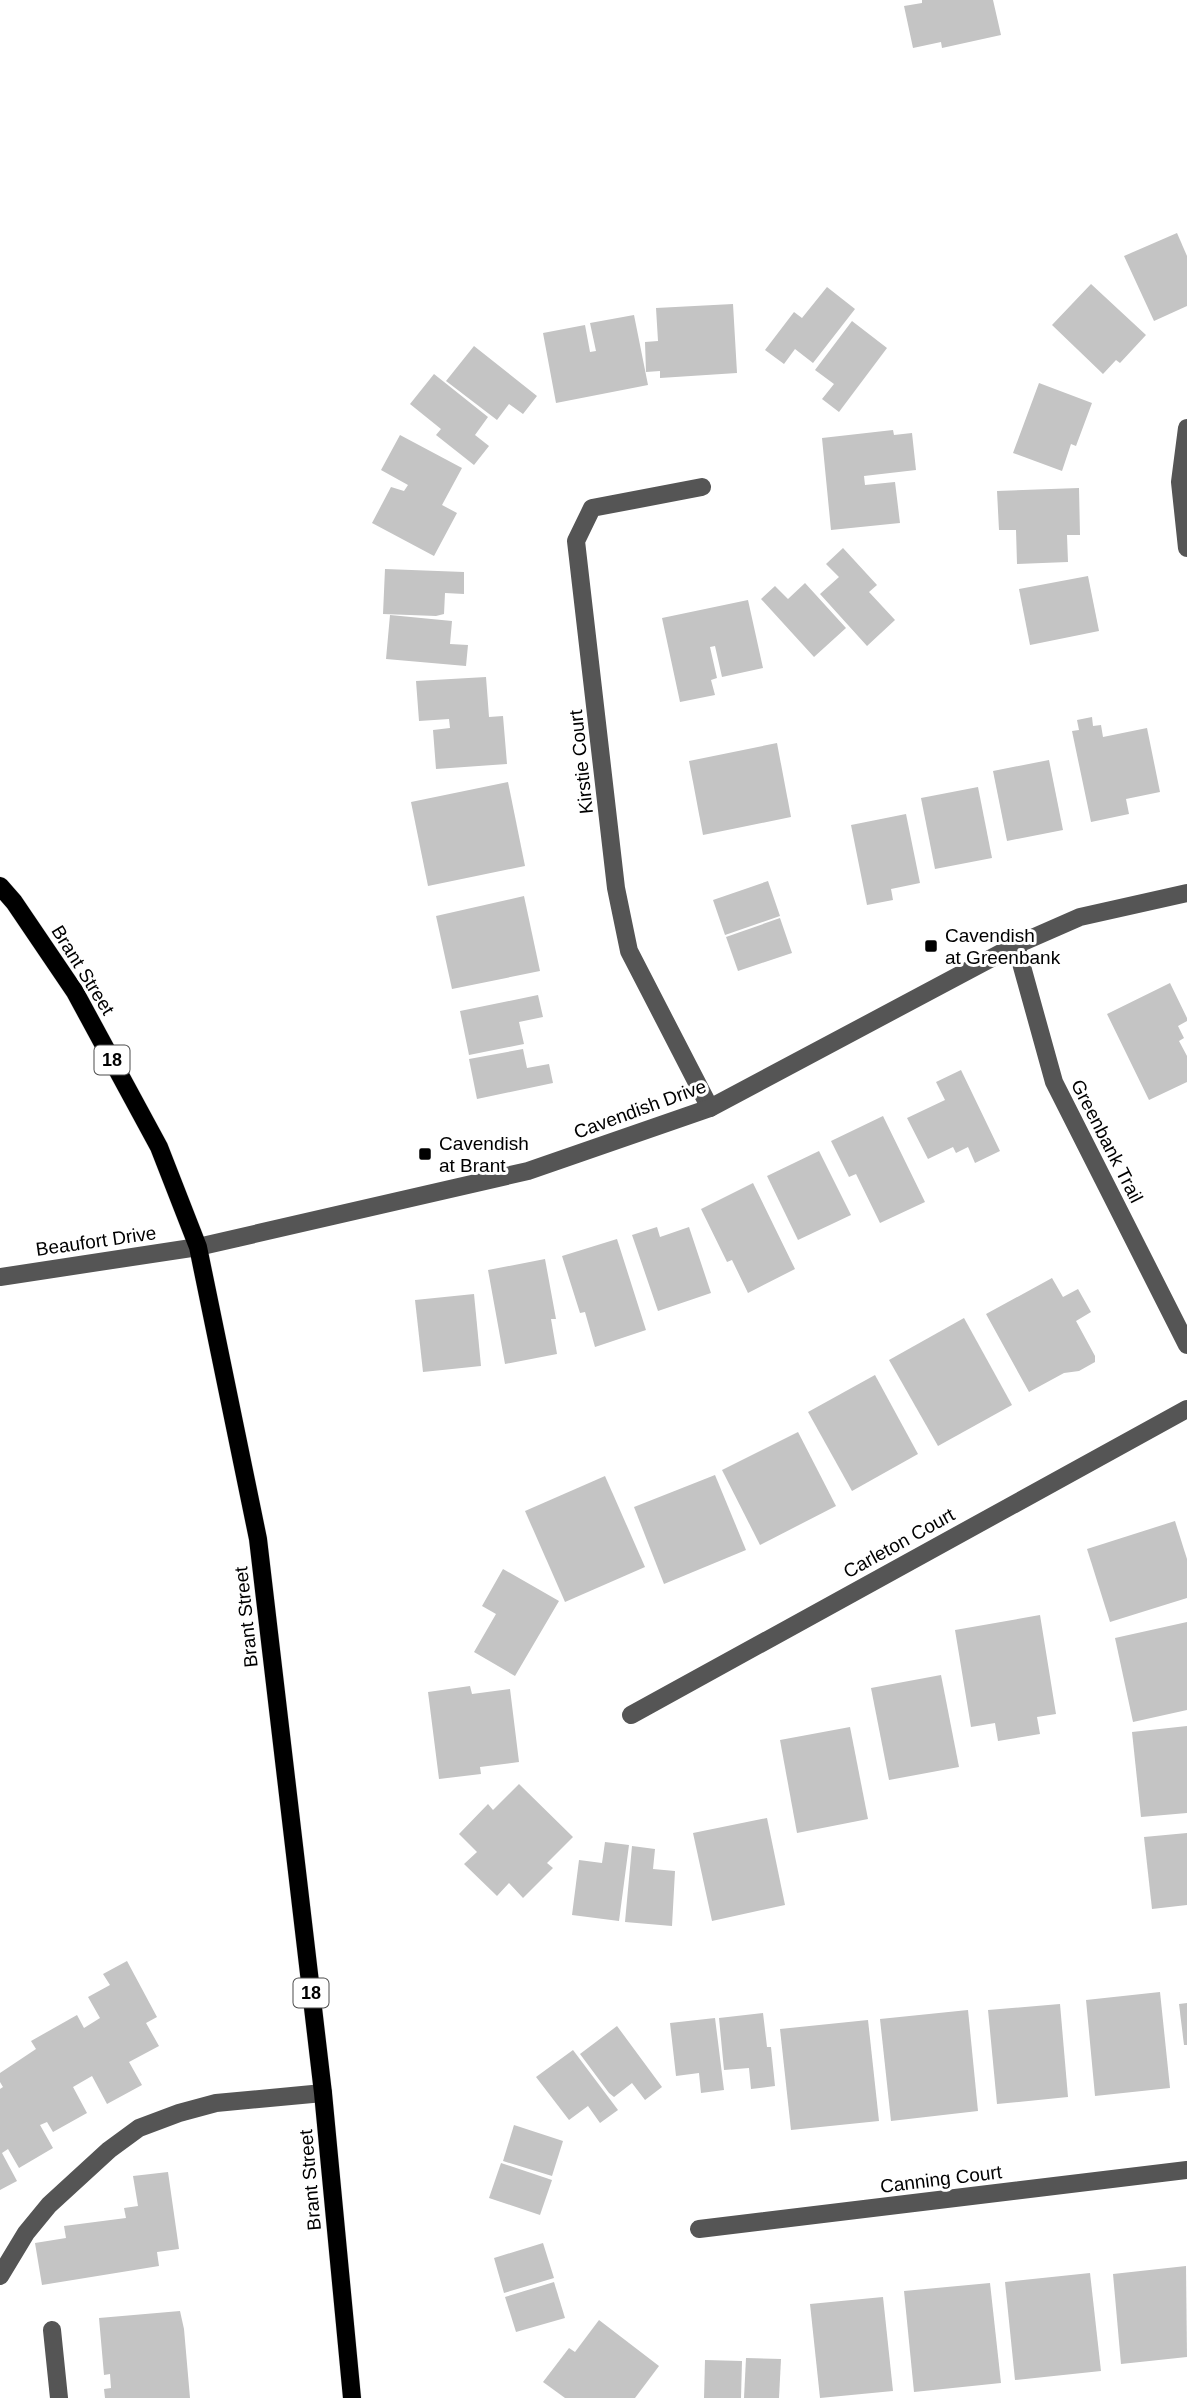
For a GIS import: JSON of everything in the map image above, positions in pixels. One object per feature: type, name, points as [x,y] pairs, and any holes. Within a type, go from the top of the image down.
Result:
[{"type":"main road","name":"Brant Street","points":[[0,886],[75,992],[159,1147],[198,1247],[258,1539],[323,2093],[352,2398]]},
{"type":"street","points":[[1187,428],[1180,482],[1187,548]]},
{"type":"street","name":"Kirstie Court","points":[[702,487],[592,508],[576,541],[617,888],[629,951],[710,1108]]},
{"type":"street","name":"Cavendish Drive","points":[[198,1247],[528,1171],[710,1108],[1016,945],[1080,917],[1187,893]]},
{"type":"street","name":"Greenbank Trail","points":[[1016,945],[1054,1082],[1187,1345]]},
{"type":"street","name":"Beaufort Drive","points":[[0,1277],[198,1247]]},
{"type":"street","name":"Carleton Court","points":[[631,1715],[1187,1409]]},
{"type":"street","points":[[0,2276],[26,2233],[49,2205],[108,2150],[139,2128],[216,2103],[323,2093]]},
{"type":"street","name":"Canning Court","points":[[699,2229],[1187,2170]]},
{"type":"street","points":[[52,2330],[59,2398]]},
{"type":"building","points":[[922,0],[993,0],[1001,35],[942,48],[941,42],[913,48],[904,6],[922,3]]},
{"type":"building","points":[[1177,233],[1187,256],[1187,306],[1154,321],[1124,256]]},
{"type":"building","points":[[1091,284],[1146,335],[1120,363],[1116,360],[1103,374],[1052,325]]},
{"type":"building","points":[[827,287],[855,309],[813,363],[795,349],[784,364],[765,350],[794,312],[802,318]]},
{"type":"building","points":[[733,304],[737,373],[660,378],[660,371],[646,372],[645,342],[658,341],[656,308]]},
{"type":"building","points":[[634,315],[648,385],[556,403],[543,333],[585,325],[590,352],[596,351],[590,323]]},
{"type":"building","points":[[852,321],[887,348],[839,412],[822,399],[834,384],[815,370]]},
{"type":"building","points":[[474,346],[537,396],[523,414],[509,404],[497,420],[446,381]]},
{"type":"building","points":[[434,374],[488,417],[475,435],[489,446],[474,465],[436,435],[441,429],[410,404]]},
{"type":"building","points":[[1039,383],[1092,403],[1076,446],[1071,444],[1062,471],[1013,453]]},
{"type":"building","points":[[893,430],[894,435],[912,433],[916,470],[864,476],[865,485],[895,482],[900,523],[831,530],[822,438]]},
{"type":"building","points":[[400,435],[462,468],[442,505],[457,513],[434,556],[372,523],[391,487],[404,491],[408,485],[381,470]]},
{"type":"building","points":[[1079,488],[1080,535],[1067,535],[1068,562],[1017,564],[1016,530],[999,530],[997,491]]},
{"type":"building","points":[[843,548],[877,585],[869,592],[895,620],[867,646],[820,594],[839,577],[826,564]]},
{"type":"building","points":[[385,569],[464,572],[464,594],[445,593],[444,614],[436,616],[383,614]]},
{"type":"building","points":[[1088,576],[1099,631],[1030,645],[1019,589]]},
{"type":"building","points":[[805,583],[846,628],[814,657],[761,599],[775,586],[788,599]]},
{"type":"building","points":[[748,600],[763,668],[722,677],[715,646],[710,647],[717,678],[711,680],[715,695],[680,702],[662,618]]},
{"type":"building","points":[[390,615],[452,621],[450,644],[468,645],[466,666],[386,659]]},
{"type":"building","points":[[486,677],[489,717],[503,716],[507,764],[436,769],[433,730],[450,728],[449,719],[419,721],[416,681]]},
{"type":"building","points":[[1092,717],[1093,726],[1101,725],[1103,737],[1147,728],[1160,792],[1126,799],[1129,814],[1091,822],[1072,731],[1079,730],[1077,720]]},
{"type":"building","points":[[777,743],[791,817],[703,835],[689,761]]},
{"type":"building","points":[[1049,760],[1063,830],[1007,841],[993,771]]},
{"type":"building","points":[[508,782],[525,866],[428,886],[411,802]]},
{"type":"building","points":[[978,787],[992,858],[935,869],[921,798]]},
{"type":"building","points":[[906,814],[920,883],[891,889],[893,900],[867,905],[851,825]]},
{"type":"building","points":[[768,881],[780,916],[725,935],[713,900]]},
{"type":"building","points":[[524,896],[540,971],[452,989],[436,916]]},
{"type":"building","points":[[780,918],[792,953],[738,971],[726,937]]},
{"type":"building","points":[[1170,983],[1187,1018],[1187,1021],[1178,1026],[1184,1038],[1179,1041],[1187,1056],[1187,1082],[1149,1100],[1107,1014]]},
{"type":"building","points":[[538,995],[543,1017],[519,1022],[524,1044],[469,1055],[460,1011]]},
{"type":"building","points":[[523,1049],[527,1068],[549,1064],[553,1083],[477,1099],[469,1059]]},
{"type":"building","points":[[961,1070],[1000,1151],[975,1163],[968,1147],[956,1153],[953,1147],[928,1159],[907,1118],[945,1100],[936,1082]]},
{"type":"building","points":[[883,1116],[925,1202],[880,1223],[856,1174],[849,1177],[831,1141]]},
{"type":"building","points":[[819,1151],[851,1215],[798,1240],[767,1176]]},
{"type":"building","points":[[753,1183],[795,1269],[748,1293],[732,1260],[727,1262],[701,1209]]},
{"type":"building","points":[[657,1227],[660,1237],[689,1227],[711,1293],[658,1311],[632,1235]]},
{"type":"building","points":[[617,1239],[646,1330],[595,1347],[585,1312],[580,1313],[562,1256]]},
{"type":"building","points":[[545,1259],[556,1319],[551,1319],[557,1354],[505,1364],[488,1270]]},
{"type":"building","points":[[1052,1278],[1063,1297],[1078,1289],[1091,1312],[1076,1321],[1095,1356],[1095,1362],[1079,1371],[1064,1373],[1029,1392],[986,1314]]},
{"type":"building","points":[[474,1294],[481,1366],[423,1372],[415,1300]]},
{"type":"building","points":[[964,1318],[1012,1405],[938,1446],[889,1360]]},
{"type":"building","points":[[875,1375],[918,1454],[852,1491],[808,1412]]},
{"type":"building","points":[[798,1432],[836,1506],[760,1545],[722,1470]]},
{"type":"building","points":[[715,1475],[746,1550],[664,1584],[634,1507]]},
{"type":"building","points":[[605,1476],[645,1567],[565,1602],[525,1511]]},
{"type":"building","points":[[1175,1521],[1187,1559],[1187,1598],[1110,1622],[1087,1549]]},
{"type":"building","points":[[503,1569],[559,1601],[515,1676],[474,1652],[496,1614],[482,1606]]},
{"type":"building","points":[[1040,1615],[1056,1714],[1037,1717],[1040,1734],[998,1741],[995,1723],[971,1727],[955,1630]]},
{"type":"building","points":[[1187,1622],[1187,1710],[1133,1722],[1115,1638]]},
{"type":"building","points":[[941,1675],[959,1767],[889,1780],[871,1688]]},
{"type":"building","points":[[470,1686],[472,1694],[510,1689],[519,1762],[480,1767],[481,1774],[439,1779],[428,1692]]},
{"type":"building","points":[[1187,1726],[1187,1813],[1141,1817],[1132,1732]]},
{"type":"building","points":[[850,1727],[868,1819],[797,1833],[780,1740]]},
{"type":"building","points":[[519,1784],[573,1837],[547,1863],[553,1868],[523,1898],[509,1883],[497,1896],[464,1864],[477,1852],[459,1834],[488,1804],[493,1810]]},
{"type":"building","points":[[767,1818],[785,1905],[712,1921],[693,1833]]},
{"type":"building","points":[[1187,1833],[1187,1905],[1152,1909],[1144,1837]]},
{"type":"building","points":[[605,1842],[629,1845],[619,1921],[572,1915],[579,1860],[602,1863]]},
{"type":"building","points":[[632,1846],[655,1849],[653,1869],[675,1871],[672,1926],[625,1922]]},
{"type":"building","points":[[127,1961],[157,2017],[146,2023],[159,2046],[129,2062],[142,2085],[107,2104],[92,2076],[73,2087],[87,2113],[53,2132],[47,2122],[40,2125],[53,2148],[19,2168],[8,2149],[2,2153],[17,2181],[0,2190],[0,2089],[3,2087],[0,2073],[36,2049],[31,2041],[77,2015],[84,2028],[100,2018],[88,1997],[110,1985],[103,1974]]},
{"type":"building","points":[[1160,1992],[1170,2088],[1095,2096],[1086,2000]]},
{"type":"building","points":[[1187,2003],[1187,2045],[1184,2045],[1179,2004]]},
{"type":"building","points":[[1060,2004],[1068,2097],[997,2104],[988,2010]]},
{"type":"building","points":[[968,2010],[978,2111],[891,2121],[880,2019]]},
{"type":"building","points":[[763,2013],[767,2047],[771,2047],[775,2086],[751,2089],[749,2068],[724,2070],[719,2018]]},
{"type":"building","points":[[715,2018],[724,2090],[701,2093],[699,2073],[676,2076],[670,2023]]},
{"type":"building","points":[[868,2020],[879,2121],[791,2130],[780,2029]]},
{"type":"building","points":[[617,2026],[662,2087],[645,2100],[632,2083],[614,2097],[580,2054]]},
{"type":"building","points":[[573,2050],[618,2110],[600,2123],[588,2106],[569,2120],[536,2077]]},
{"type":"building","points":[[514,2125],[563,2141],[552,2176],[503,2161]]},
{"type":"building","points":[[501,2163],[552,2180],[540,2215],[489,2198]]},
{"type":"building","points":[[168,2172],[179,2249],[157,2252],[159,2266],[42,2285],[35,2243],[66,2238],[64,2226],[126,2218],[124,2208],[138,2206],[133,2176]]},
{"type":"building","points":[[543,2243],[554,2278],[504,2293],[494,2258]]},
{"type":"building","points":[[1186,2266],[1187,2357],[1121,2364],[1113,2274]]},
{"type":"building","points":[[1090,2273],[1101,2371],[1015,2380],[1005,2282]]},
{"type":"building","points":[[554,2282],[565,2318],[516,2332],[505,2297]]},
{"type":"building","points":[[990,2283],[1001,2383],[914,2392],[904,2291]]},
{"type":"building","points":[[883,2297],[893,2391],[820,2398],[810,2304]]},
{"type":"building","points":[[180,2311],[190,2398],[105,2398],[104,2389],[111,2388],[110,2374],[104,2375],[99,2318]]},
{"type":"building","points":[[599,2320],[659,2366],[635,2398],[565,2398],[543,2382],[569,2348],[575,2352]]},
{"type":"building","points":[[746,2358],[781,2359],[779,2398],[744,2398]]},
{"type":"building","points":[[705,2360],[742,2361],[741,2398],[704,2398]]},
{"type":"place","name":"Cavendish at Greenbank","points":[[931,946]]},
{"type":"place","name":"Cavendish at Brant","points":[[425,1154]]}]
